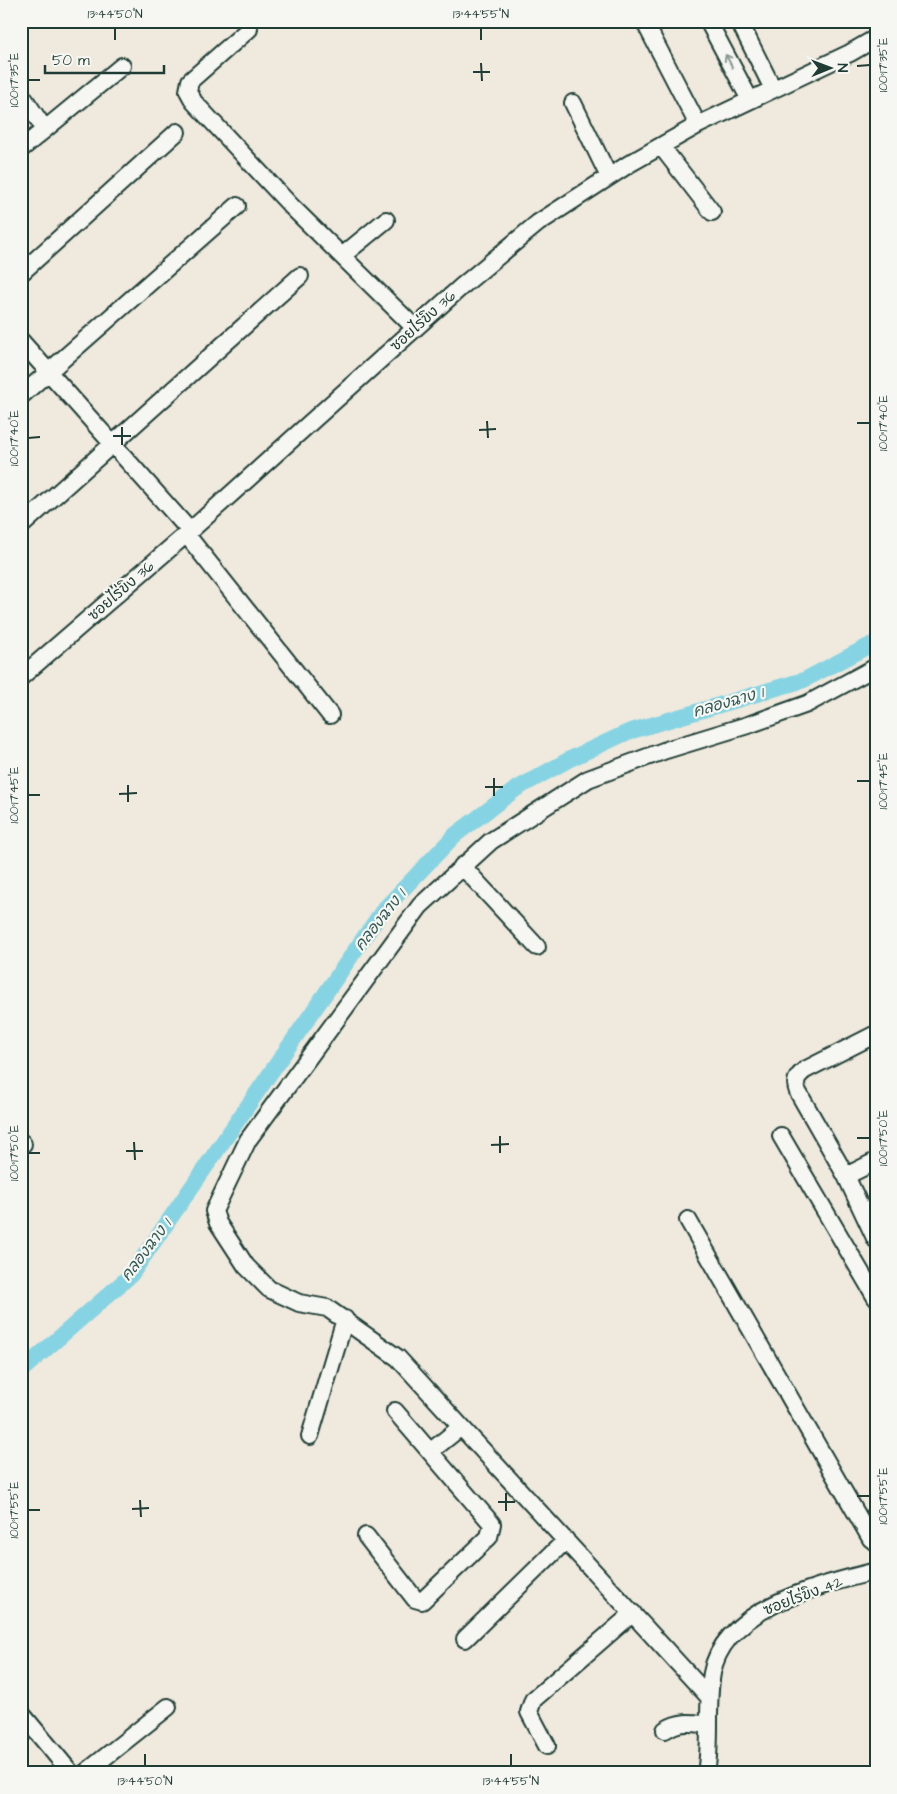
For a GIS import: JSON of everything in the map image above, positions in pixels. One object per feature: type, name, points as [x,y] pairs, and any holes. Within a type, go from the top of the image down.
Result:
[{"type":"street","points":[[644,21],[698,125]]},
{"type":"street","points":[[750,100],[712,28],[741,22],[773,89]]},
{"type":"street","points":[[249,29],[190,81],[188,91],[194,102],[286,200],[416,328]]},
{"type":"street","name":"ซอยไร่ขิง 36","points":[[21,678],[188,533],[461,287],[538,223],[609,177],[698,125],[850,53],[876,38]]},
{"type":"street","points":[[21,149],[44,128],[122,66]]},
{"type":"street","points":[[21,94],[44,128]]},
{"type":"street","points":[[573,103],[609,177]]},
{"type":"street","points":[[21,273],[177,132]]},
{"type":"street","points":[[661,146],[712,212]]},
{"type":"street","points":[[21,396],[237,206]]},
{"type":"street","points":[[342,256],[386,220]]},
{"type":"street","points":[[21,526],[300,276]]},
{"type":"street","points":[[21,341],[113,444],[188,533],[330,715]]},
{"type":"street","points":[[709,1697],[398,1358],[327,1308],[299,1303],[270,1289],[246,1266],[216,1217],[214,1211],[215,1204],[248,1140],[420,906],[462,866],[499,836],[588,779],[666,750],[751,724],[807,704],[876,667]]},
{"type":"street","points":[[462,866],[537,947]]},
{"type":"street","points":[[876,1034],[804,1070],[797,1076],[795,1084],[846,1176],[876,1240]]},
{"type":"street","points":[[781,1136],[876,1298]]},
{"type":"street","points":[[846,1176],[876,1161]]},
{"type":"street","points":[[688,1220],[871,1539],[876,1542]]},
{"type":"street","points":[[310,1436],[345,1319]]},
{"type":"street","points":[[366,1536],[415,1599],[422,1601],[489,1537],[492,1524],[395,1410]]},
{"type":"street","points":[[431,1451],[461,1427]]},
{"type":"street","points":[[466,1639],[566,1540]]},
{"type":"street","name":"ซอยไร่ขิง 42","points":[[706,1773],[709,1697],[717,1655],[729,1637],[751,1618],[773,1605],[804,1592],[876,1571]]},
{"type":"street","points":[[547,1746],[529,1712],[533,1700],[633,1613]]},
{"type":"street","points":[[85,1773],[168,1707]]},
{"type":"street","points":[[21,1712],[71,1773]]},
{"type":"street","points":[[665,1730],[674,1724],[682,1722],[709,1725]]},
{"type":"waterway","name":"คลองฉาง 1","points":[[21,1371],[131,1275],[383,910],[455,835],[516,789],[570,759],[628,732],[804,680],[876,642]]}]
